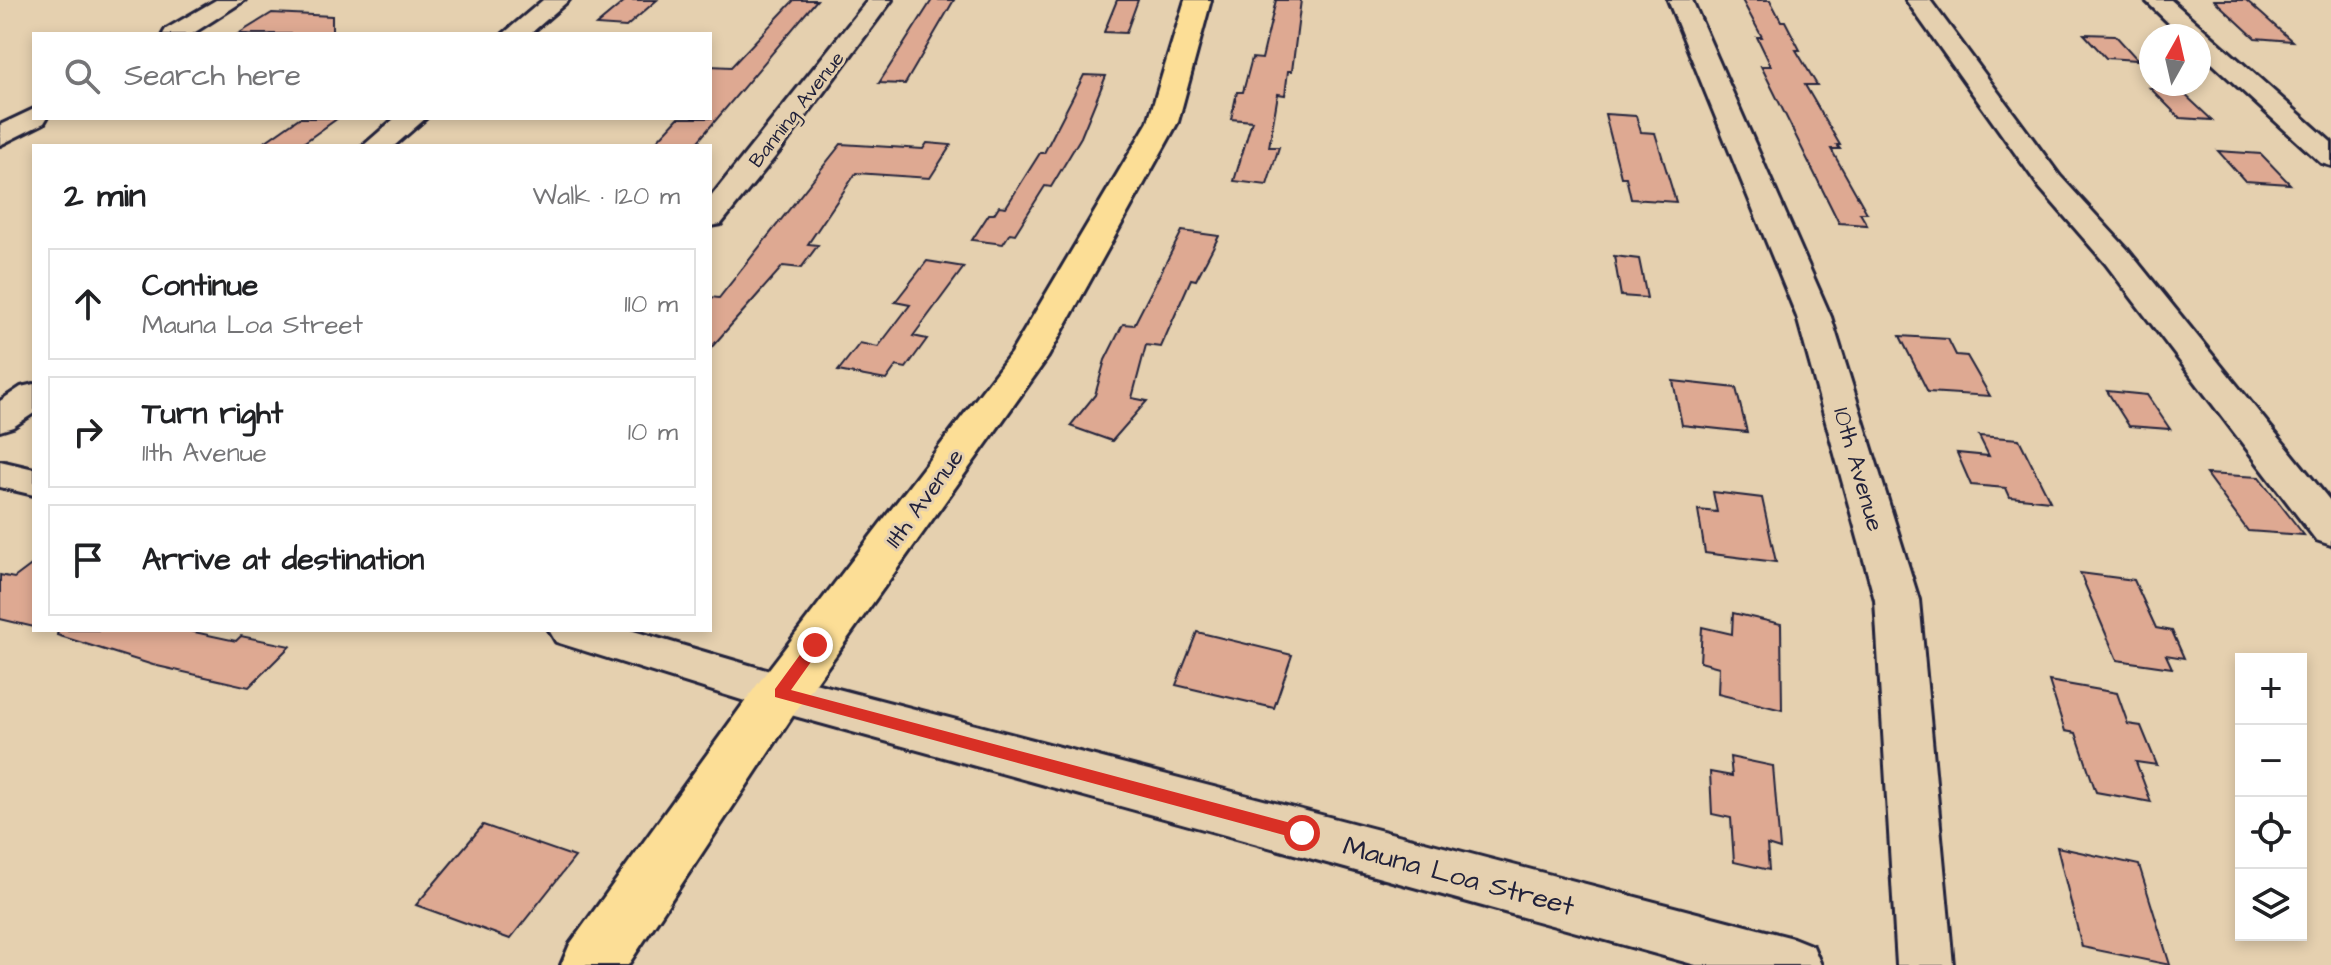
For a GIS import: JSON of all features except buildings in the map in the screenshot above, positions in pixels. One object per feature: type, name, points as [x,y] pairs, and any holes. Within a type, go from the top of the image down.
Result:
[{"type":"main road","name":"11th Avenue","points":[[592,965],[780,693],[1028,357],[1163,122],[1198,0]]},
{"type":"street","points":[[178,32],[233,0]]},
{"type":"street","points":[[517,32],[557,0]]},
{"type":"street","name":"Banning Avenue","points":[[712,215],[773,141],[880,0]]},
{"type":"street","name":"10th Avenue","points":[[1680,0],[1814,317],[1897,600],[1925,965]]},
{"type":"street","points":[[1918,0],[2050,182],[2116,256],[2331,530]]},
{"type":"street","points":[[2157,0],[2184,24]]},
{"type":"street","points":[[2211,49],[2331,157]]},
{"type":"street","points":[[0,137],[32,118]]},
{"type":"street","points":[[380,144],[410,120]]},
{"type":"street","points":[[0,419],[32,396]]},
{"type":"street","points":[[0,474],[32,482]]},
{"type":"street","name":"Mauna Loa Street","points":[[579,632],[780,693],[1793,965]]},
{"type":"route","points":[[815,645],[780,693],[1302,833]]}]
